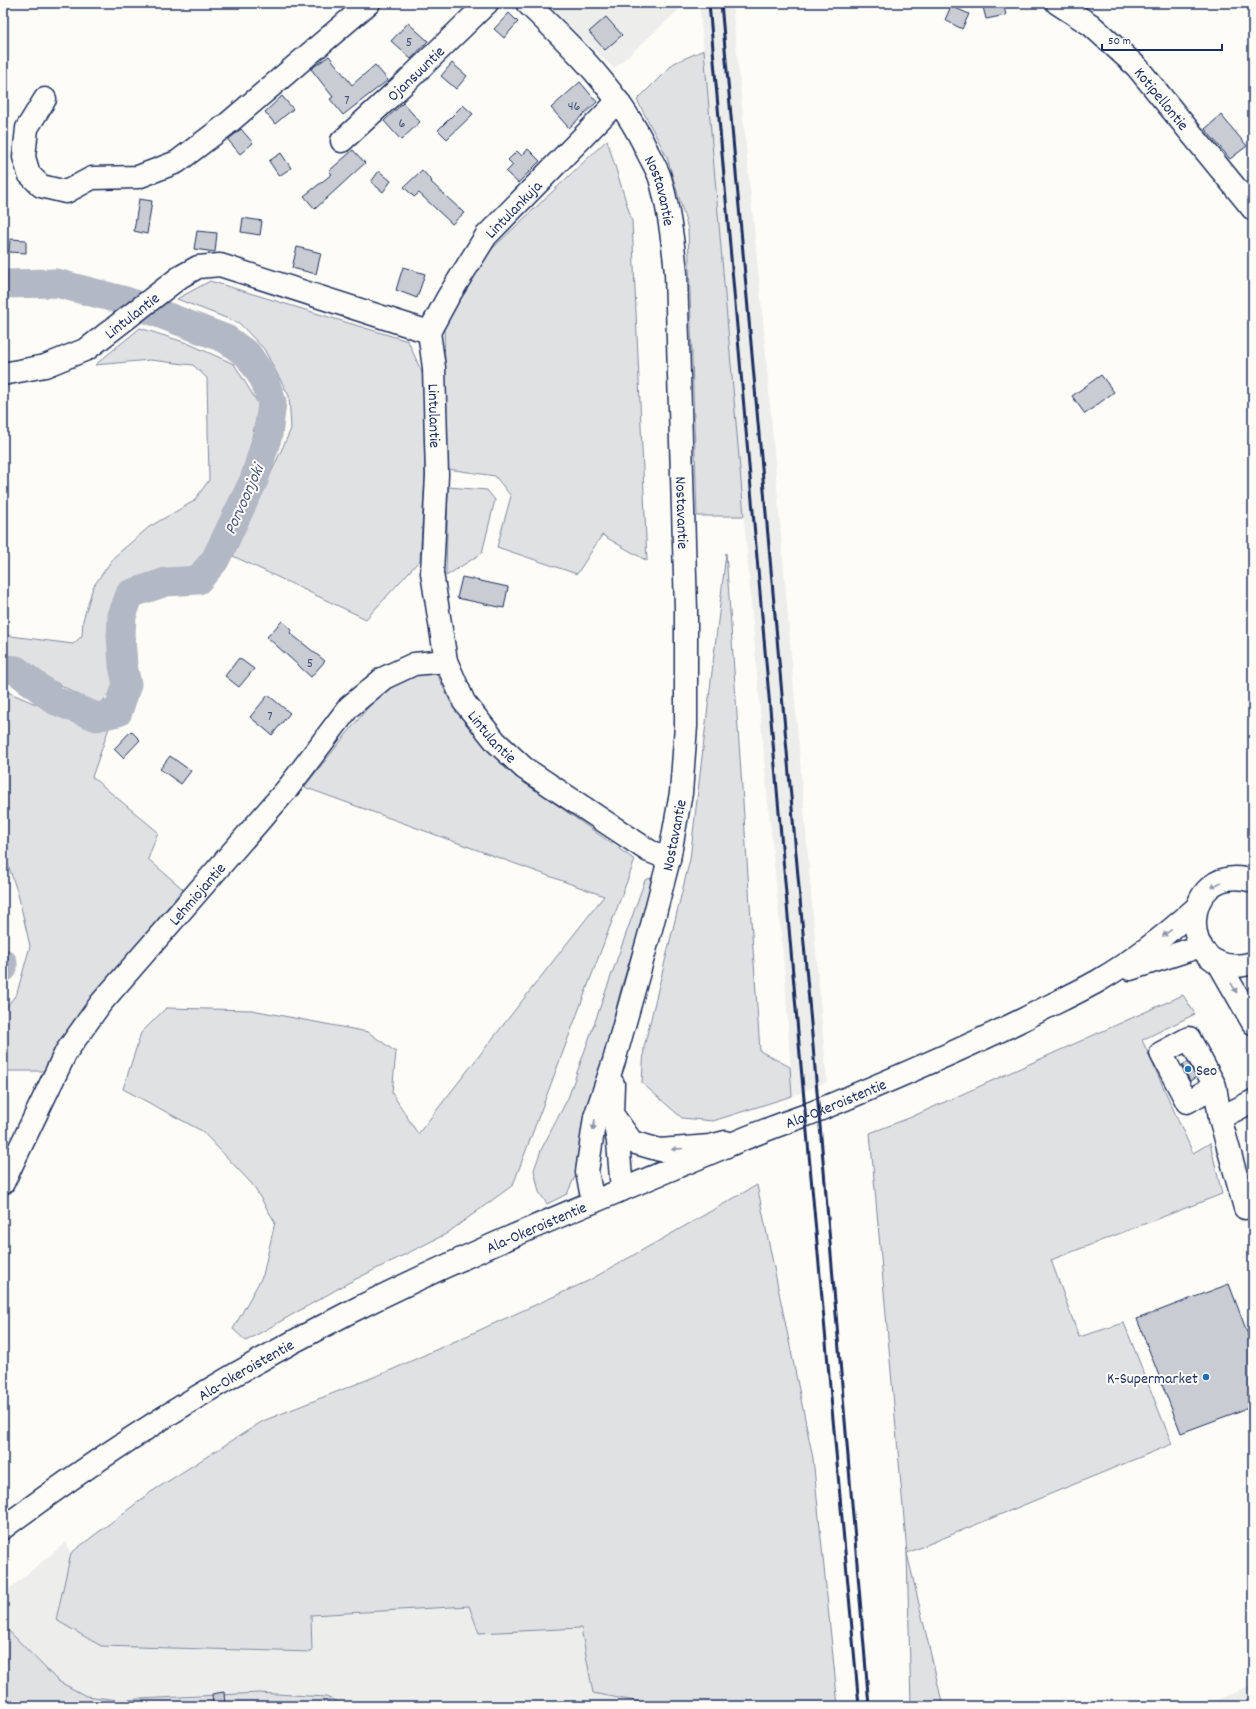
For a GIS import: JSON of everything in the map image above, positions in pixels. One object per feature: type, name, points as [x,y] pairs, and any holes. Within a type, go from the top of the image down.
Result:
[{"type":"street","points":[[45,99],[27,128],[24,157],[29,174],[42,186],[66,192],[92,178],[138,177],[177,162],[201,144],[226,125],[369,3]]},
{"type":"street","name":"Ojansuuntie","points":[[342,141],[408,81],[487,3]]},
{"type":"street","name":"Nostavantie","points":[[528,3],[583,57],[618,101],[641,137],[659,176],[671,224],[676,273],[685,541],[686,718],[681,793],[669,859],[652,929],[614,1061],[595,1117],[587,1172],[593,1202]]},
{"type":"street","name":"Kotipellontie","points":[[1057,3],[1091,25],[1137,67],[1253,209]]},
{"type":"street","name":"Lintulankuja","points":[[429,332],[448,297],[486,236],[618,101]]},
{"type":"street","name":"Lintulantie","points":[[3,374],[45,366],[87,349],[180,277],[198,267],[220,265],[429,332],[434,368],[437,475],[432,573],[446,661],[464,702],[496,742],[524,768],[649,851],[669,859]]},
{"type":"street","name":"Lehmiojantie","points":[[3,1183],[66,1052],[101,1002],[288,788],[349,707],[384,678],[390,675],[414,664],[446,661]]},
{"type":"street","points":[[1253,881],[1243,878],[1228,879],[1214,885],[1203,894],[1196,908],[1194,917],[1196,937],[1211,958],[1230,966],[1243,966],[1253,963]]},
{"type":"street","name":"Ala-Okeroistentie","points":[[1099,980],[1172,930],[1196,908]]},
{"type":"street","name":"Ala-Okeroistentie","points":[[3,1528],[131,1439],[221,1383],[347,1314],[409,1284],[593,1202],[944,1057],[1099,980],[1151,961],[1201,946]]},
{"type":"street","points":[[1218,962],[1253,1023]]},
{"type":"street","name":"Nostavantie","points":[[614,1061],[612,1114],[618,1142],[622,1190]]},
{"type":"street","points":[[1215,1086],[1220,1118],[1244,1208]]},
{"type":"street","points":[[1220,1118],[1253,1101]]},
{"type":"street","points":[[612,1114],[632,1142],[660,1150],[710,1146],[743,1139]]},
{"type":"shaded area","points":[[546,3],[682,3],[682,7],[614,69]]},
{"type":"shaded area","points":[[699,3],[732,3],[763,320],[827,1082],[792,1096],[785,976],[766,781],[709,102]]},
{"type":"shaded area","points":[[704,50],[744,516],[697,516],[688,229],[667,157],[637,100],[674,63]]},
{"type":"shaded area","points":[[607,140],[632,221],[647,561],[602,535],[577,574],[497,547],[511,496],[495,476],[448,469],[444,328],[478,262]]},
{"type":"shaded area","points":[[210,281],[408,341],[423,375],[425,477],[420,560],[366,619],[233,556],[291,429],[289,396],[264,349],[239,323],[177,299]]},
{"type":"shaded area","points":[[140,328],[187,343],[234,364],[259,405],[244,476],[202,556],[191,568],[170,568],[123,586],[109,615],[118,682],[99,706],[24,665],[3,664],[3,635],[73,644],[82,636],[83,620],[93,587],[114,557],[149,527],[194,501],[209,480],[207,378],[193,365],[150,360],[95,365]]},
{"type":"shaded area","points":[[448,487],[487,490],[495,500],[482,553],[446,576]]},
{"type":"shaded area","points":[[726,553],[760,1051],[790,1067],[792,1096],[713,1121],[682,1118],[642,1083],[644,1047],[690,859]]},
{"type":"shaded area","points":[[435,670],[450,701],[506,769],[635,860],[513,1185],[446,1234],[348,1283],[246,1341],[233,1329],[263,1275],[275,1222],[252,1184],[202,1131],[123,1089],[141,1033],[166,1008],[252,1010],[368,1032],[396,1052],[392,1093],[418,1134],[604,896],[304,787],[386,685]]},
{"type":"shaded area","points":[[3,690],[80,723],[109,728],[92,777],[158,832],[148,859],[183,889],[74,1020],[48,1071],[3,1071],[3,1012],[17,993],[30,946],[18,894],[3,850]]},
{"type":"shaded area","points":[[651,878],[651,891],[622,985],[590,1112],[578,1170],[567,1194],[547,1204],[539,1192],[534,1170],[541,1150],[568,1098],[645,880]]},
{"type":"shaded area","points":[[1183,995],[1195,1014],[1142,1040],[1193,1153],[1210,1143],[1222,1194],[1051,1260],[1079,1337],[1124,1323],[1172,1444],[907,1553],[870,1133],[909,1118]]},
{"type":"shaded area","points":[[757,1185],[813,1458],[838,1706],[660,1706],[593,1693],[581,1628],[479,1633],[469,1606],[311,1615],[312,1652],[101,1646],[56,1620],[71,1553],[151,1492],[263,1421],[389,1371],[588,1281]]},
{"type":"shaded area","points":[[66,1542],[71,1553],[56,1620],[312,1652],[311,1615],[469,1606],[479,1633],[581,1627],[593,1693],[660,1706],[347,1706],[326,1697],[259,1693],[90,1700],[58,1681],[3,1629],[3,1594]]},
{"type":"shaded area","points":[[907,1553],[943,1706],[911,1706]]},
{"type":"shaded area","points":[[3,1625],[58,1681],[86,1696],[118,1700],[259,1693],[326,1697],[347,1706],[3,1706]]},
{"type":"shaded area","points":[[1253,1684],[1253,1706],[1203,1706]]},
{"type":"building","points":[[989,3],[1003,3],[1006,15],[986,19],[983,7],[989,5]]},
{"type":"building","points":[[951,6],[969,14],[962,29],[945,20]]},
{"type":"building","points":[[509,13],[518,22],[504,38],[494,29]]},
{"type":"building","points":[[606,17],[622,35],[605,50],[589,32]]},
{"type":"building","points":[[408,23],[428,41],[411,59],[391,41]]},
{"type":"building","points":[[329,56],[352,85],[375,65],[388,80],[343,115],[330,99],[333,97],[311,69]]},
{"type":"building","points":[[452,63],[467,76],[456,89],[441,76]]},
{"type":"building","points":[[580,82],[597,102],[569,128],[551,108]]},
{"type":"building","points":[[282,96],[293,109],[275,124],[265,112]]},
{"type":"building","points":[[403,103],[420,122],[401,140],[384,121]]},
{"type":"building","points":[[463,105],[473,114],[447,139],[438,130]]},
{"type":"building","points":[[1221,115],[1247,146],[1230,159],[1205,129]]},
{"type":"building","points":[[241,129],[253,143],[240,154],[228,140]]},
{"type":"building","points":[[528,149],[540,161],[518,183],[506,172],[513,165],[508,160],[517,151],[522,156]]},
{"type":"building","points":[[353,150],[365,163],[315,209],[304,196],[332,174],[329,171]]},
{"type":"building","points":[[281,153],[291,168],[279,176],[269,161]]},
{"type":"building","points":[[422,170],[432,181],[431,182],[464,213],[452,224],[419,193],[414,197],[404,187]]},
{"type":"building","points":[[379,171],[391,181],[383,192],[371,182]]},
{"type":"building","points":[[139,199],[152,201],[147,234],[134,231]]},
{"type":"building","points":[[243,218],[262,221],[260,235],[241,232]]},
{"type":"building","points":[[197,231],[217,233],[215,252],[194,249]]},
{"type":"building","points":[[10,239],[26,240],[26,253],[9,252]]},
{"type":"building","points":[[297,247],[321,253],[316,274],[292,268]]},
{"type":"building","points":[[403,267],[425,274],[417,298],[396,290]]},
{"type":"building","points":[[1101,375],[1114,392],[1085,414],[1072,396]]},
{"type":"building","points":[[462,577],[508,587],[504,608],[457,598]]},
{"type":"building","points":[[282,621],[292,630],[290,633],[325,661],[311,677],[267,637]]},
{"type":"building","points":[[239,658],[254,669],[239,687],[225,676]]},
{"type":"building","points":[[268,695],[290,713],[272,735],[250,717]]},
{"type":"building","points":[[131,731],[140,740],[123,758],[114,749]]},
{"type":"building","points":[[170,756],[191,771],[181,784],[160,769]]},
{"type":"building","points":[[1188,1062],[1196,1077],[1190,1081],[1182,1065]]},
{"type":"building","name":"K-Supermarket","points":[[1229,1284],[1253,1348],[1253,1406],[1181,1433],[1137,1319]]},
{"type":"building","points":[[224,1692],[225,1706],[213,1706],[212,1694]]},
{"type":"waterway","name":"Porvoonjoki","points":[[3,284],[56,283],[126,301],[226,339],[248,355],[264,379],[272,402],[268,435],[254,480],[215,560],[198,580],[166,582],[130,594],[122,616],[121,636],[123,666],[127,684],[118,712],[97,717],[56,701],[16,670],[3,669]]},
{"type":"waterway","name":"Porvoonjoki","points":[[3,963],[3,968]]},
{"type":"railway","points":[[709,3],[800,1055],[859,1706]]},
{"type":"railway","points":[[721,3],[824,1171],[869,1706]]},
{"type":"place","name":"Seo","points":[[1188,1069]]},
{"type":"place","name":"K-Supermarket","points":[[1206,1377]]}]
